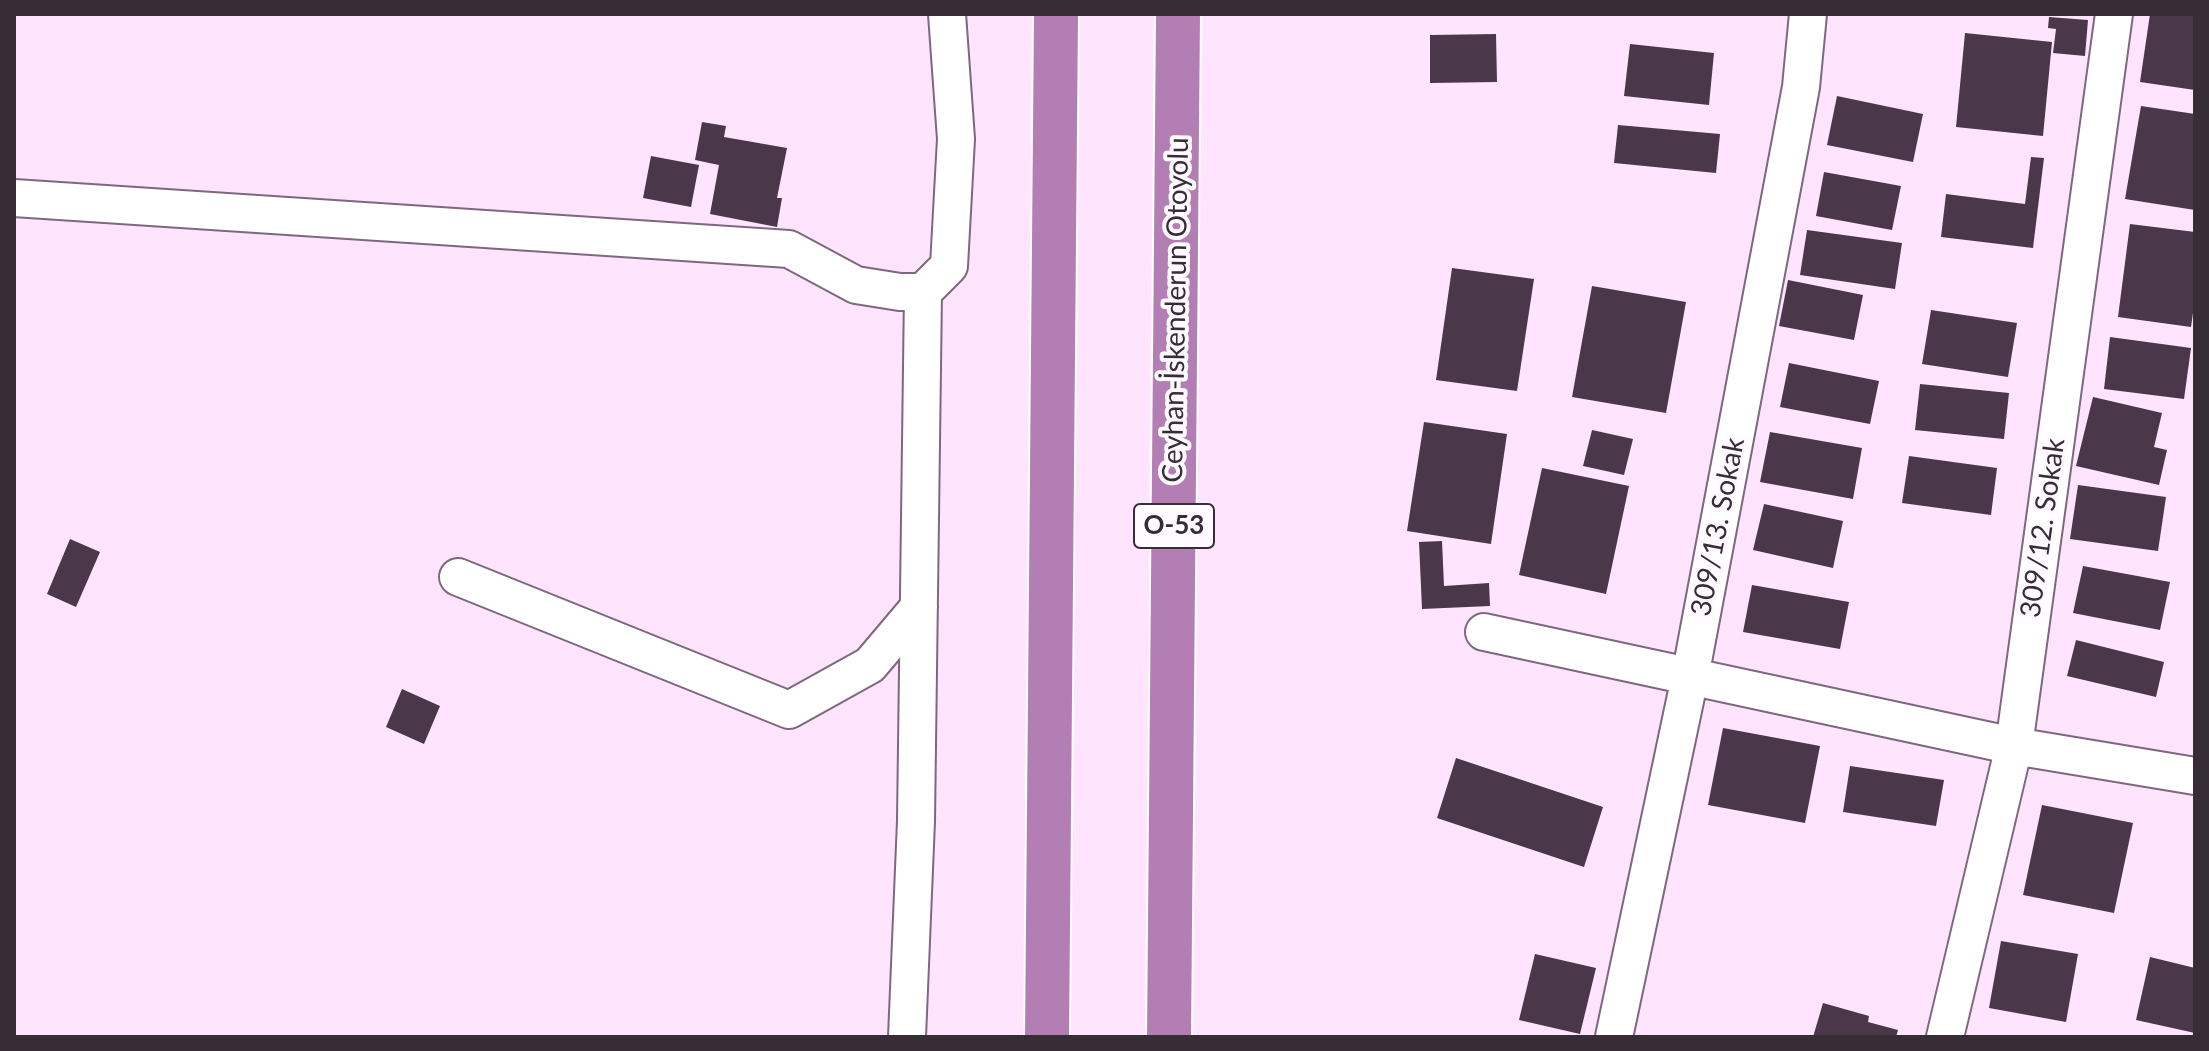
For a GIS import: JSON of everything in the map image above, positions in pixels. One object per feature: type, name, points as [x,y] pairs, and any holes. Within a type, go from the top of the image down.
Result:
[{"type":"highway","points":[[1047,1037],[1056,14]]},
{"type":"highway","name":"Ceyhan-İskenderun Otoyolu","points":[[1169,1037],[1178,14]]},
{"type":"street","points":[[907,1037],[916,821],[923,292],[949,266],[956,139],[947,14]]},
{"type":"street","name":"309/13. Sokak","points":[[1614,1037],[1690,677],[1801,87],[1808,14]]},
{"type":"street","name":"309/12. Sokak","points":[[1945,1037],[2014,746],[2114,14]]},
{"type":"street","points":[[14,198],[789,249],[856,285],[923,292]]},
{"type":"street","points":[[458,577],[789,710],[870,665],[919,607]]},
{"type":"street","points":[[1484,632],[2014,746],[2195,776]]},
{"type":"building","points":[[2150,14],[2195,14],[2195,90],[2140,82]]},
{"type":"building","points":[[2049,17],[2088,20],[2085,56],[2053,53],[2056,29],[2048,28]]},
{"type":"building","points":[[1965,33],[2052,42],[2043,136],[1956,127]]},
{"type":"building","points":[[1496,34],[1497,82],[1430,83],[1430,35]]},
{"type":"building","points":[[1630,44],[1714,53],[1709,105],[1624,96]]},
{"type":"building","points":[[1837,96],[1923,114],[1913,162],[1827,145]]},
{"type":"building","points":[[2141,106],[2195,114],[2195,210],[2125,199]]},
{"type":"building","points":[[702,122],[726,126],[724,137],[787,148],[777,198],[782,198],[777,227],[710,214],[719,165],[695,160]]},
{"type":"building","points":[[1618,125],[1720,134],[1716,173],[1614,163]]},
{"type":"building","points":[[651,156],[699,165],[691,207],[643,198]]},
{"type":"building","points":[[2031,157],[2044,158],[2033,248],[1941,237],[1946,194],[2025,204]]},
{"type":"building","points":[[1824,172],[1901,186],[1892,230],[1816,216]]},
{"type":"building","points":[[2130,224],[2195,232],[2195,299],[2191,327],[2118,317]]},
{"type":"building","points":[[1807,230],[1902,243],[1895,289],[1800,275]]},
{"type":"building","points":[[1452,268],[1534,279],[1517,391],[1436,380]]},
{"type":"building","points":[[1788,280],[1863,295],[1854,340],[1779,326]]},
{"type":"building","points":[[1592,286],[1686,302],[1666,413],[1572,397]]},
{"type":"building","points":[[1931,310],[2017,323],[2008,377],[1922,364]]},
{"type":"building","points":[[2110,337],[2191,348],[2184,399],[2104,389]]},
{"type":"building","points":[[1789,363],[1879,381],[1870,424],[1780,407]]},
{"type":"building","points":[[1920,384],[2009,393],[2004,439],[1915,430]]},
{"type":"building","points":[[2093,397],[2162,413],[2154,447],[2167,450],[2159,485],[2076,466]]},
{"type":"building","points":[[1424,422],[1507,434],[1491,544],[1407,531]]},
{"type":"building","points":[[1592,430],[1633,439],[1624,475],[1583,466]]},
{"type":"building","points":[[1770,432],[1862,448],[1853,499],[1760,482]]},
{"type":"building","points":[[1909,456],[1997,468],[1991,515],[1902,503]]},
{"type":"building","points":[[1542,468],[1629,486],[1606,594],[1519,575]]},
{"type":"building","points":[[2078,485],[2166,497],[2158,551],[2070,539]]},
{"type":"building","points":[[1764,504],[1843,521],[1833,568],[1753,550]]},
{"type":"building","points":[[70,539],[100,552],[76,607],[47,594]]},
{"type":"building","points":[[1442,541],[1444,586],[1489,583],[1490,606],[1422,609],[1419,542]]},
{"type":"building","points":[[2083,566],[2170,582],[2160,630],[2073,613]]},
{"type":"building","points":[[1752,585],[1849,602],[1840,649],[1743,632]]},
{"type":"building","points":[[2076,640],[2164,662],[2156,697],[2067,676]]},
{"type":"building","points":[[402,689],[440,706],[424,744],[386,727]]},
{"type":"building","points":[[1723,728],[1820,746],[1805,823],[1708,805]]},
{"type":"building","points":[[1456,758],[1603,807],[1584,867],[1437,818]]},
{"type":"building","points":[[1850,766],[1944,780],[1936,826],[1843,812]]},
{"type":"building","points":[[2042,805],[2133,823],[2114,913],[2023,895]]},
{"type":"building","points":[[2001,941],[2078,954],[2066,1022],[1989,1008]]},
{"type":"building","points":[[1535,954],[1596,968],[1580,1034],[1519,1020]]},
{"type":"building","points":[[2150,957],[2195,968],[2195,1033],[2136,1020]]},
{"type":"building","points":[[1823,1003],[1869,1016],[1868,1022],[1898,1030],[1896,1037],[1813,1037]]}]
